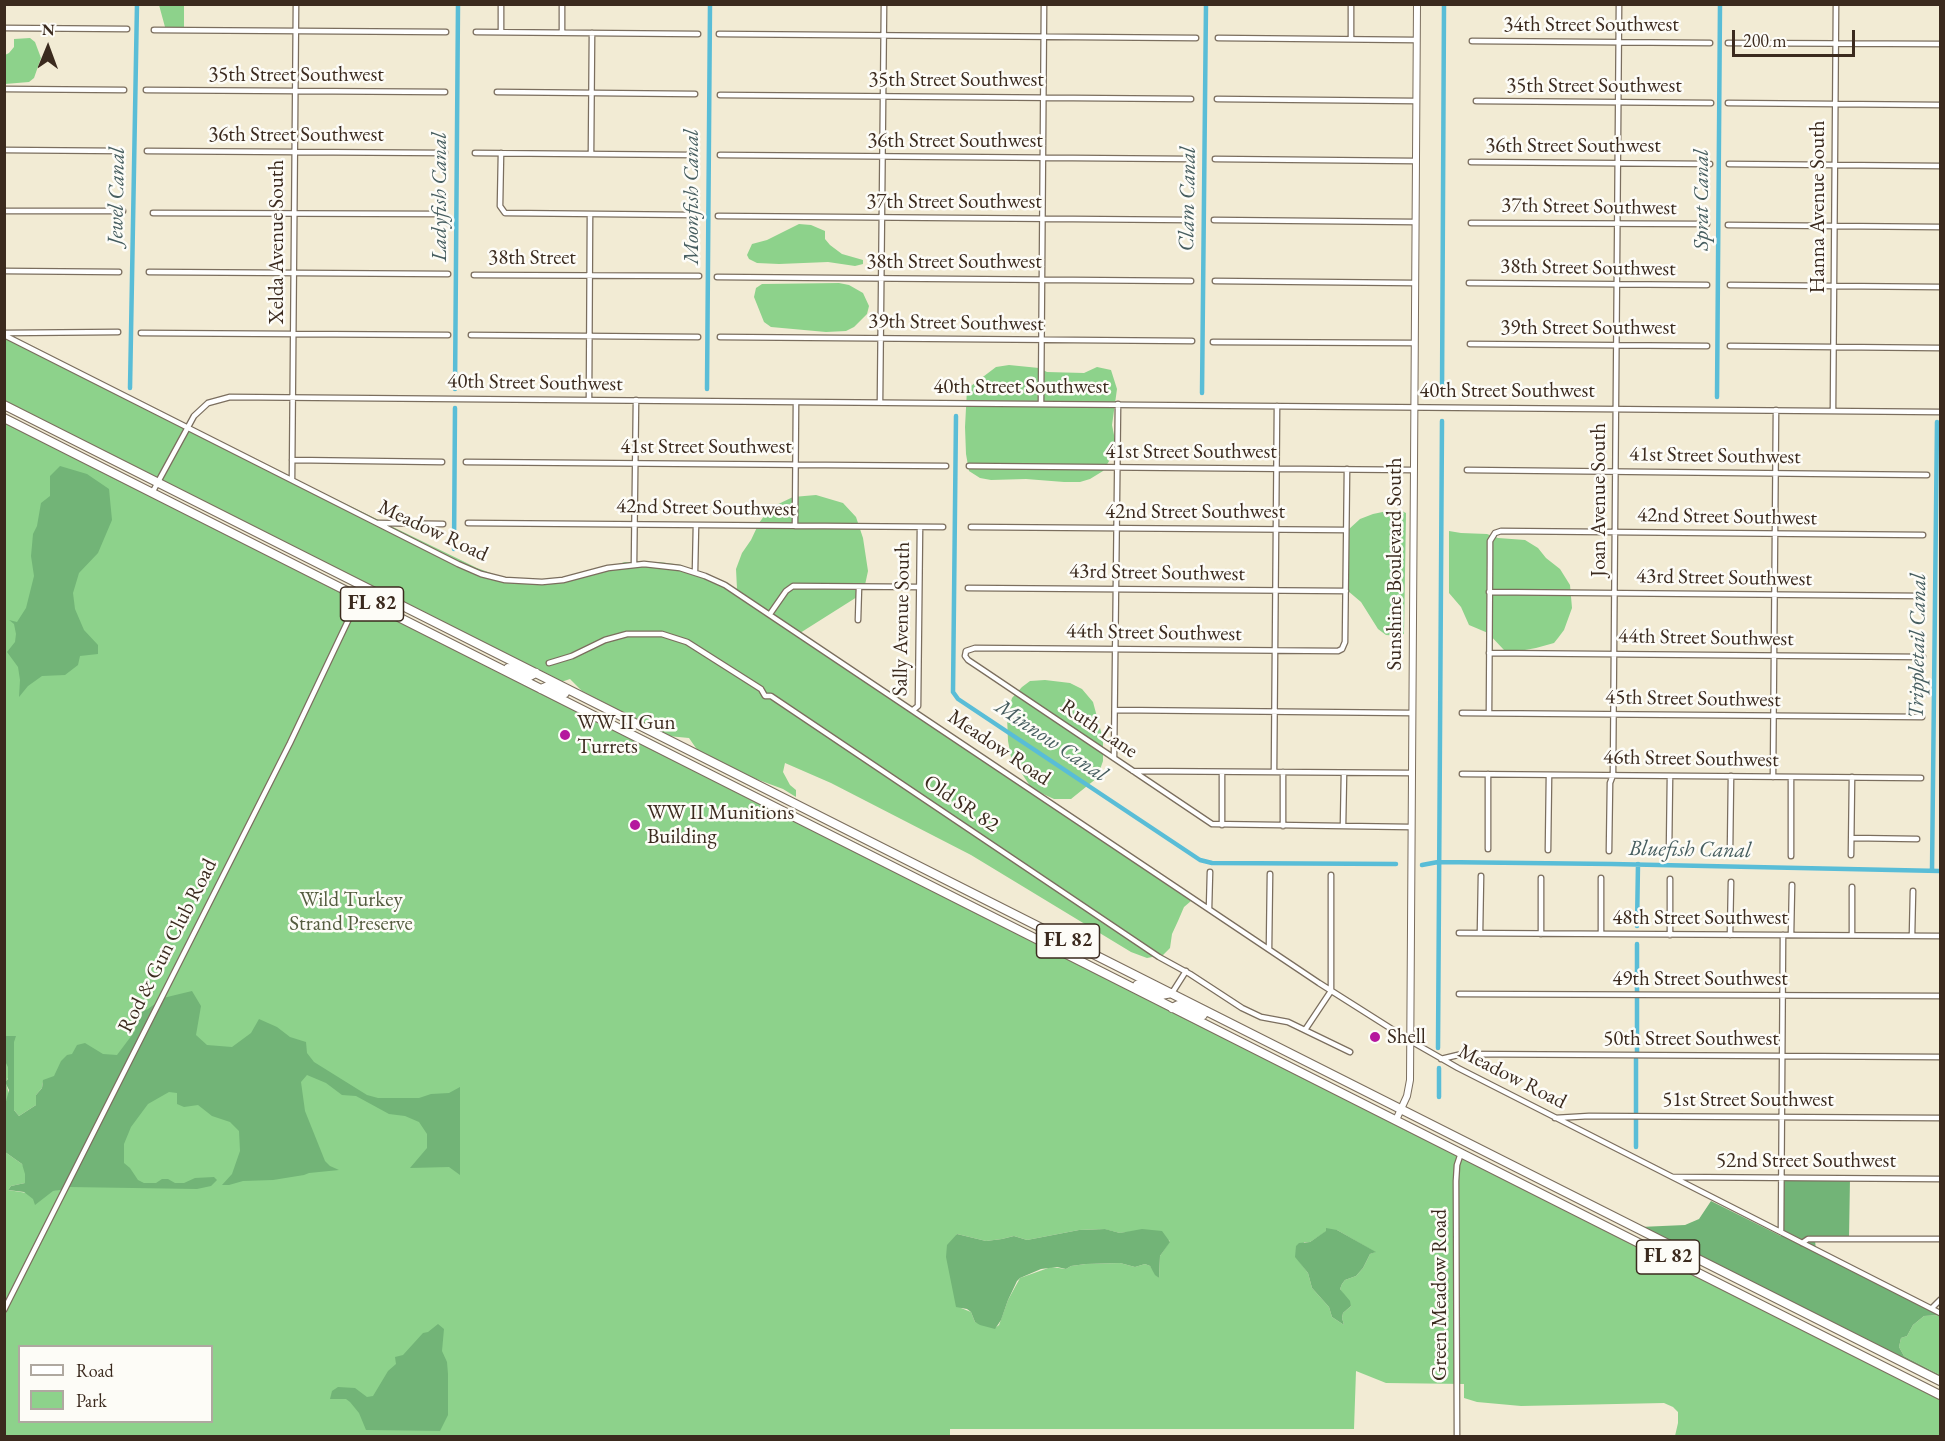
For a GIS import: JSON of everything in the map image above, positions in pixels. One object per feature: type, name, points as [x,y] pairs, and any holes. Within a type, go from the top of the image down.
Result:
[{"type":"highway","name":"FL 82","points":[[5,405],[1941,1381]]},
{"type":"highway","name":"FL 82","points":[[4,418],[1941,1395]]},
{"type":"highway","points":[[364,600],[375,598],[437,628],[456,632]]},
{"type":"highway","points":[[462,649],[472,649],[525,675],[530,676],[536,673]]},
{"type":"highway","points":[[541,689],[552,687],[603,712],[624,716]]},
{"type":"highway","points":[[1074,958],[1085,958],[1137,986],[1161,995],[1172,993]]},
{"type":"highway","points":[[1172,1008],[1178,1005],[1187,1008],[1242,1034],[1256,1036]]},
{"type":"highway","points":[[1913,1381],[1918,1370]]},
{"type":"street","name":"Xelda Avenue South","points":[[292,480],[296,4]]},
{"type":"street","points":[[501,4],[501,32]]},
{"type":"street","points":[[562,4],[562,33]]},
{"type":"street","points":[[880,402],[884,4]]},
{"type":"street","points":[[1041,404],[1044,4]]},
{"type":"street","points":[[1351,4],[1351,39]]},
{"type":"street","name":"Sunshine Boulevard South","points":[[1396,1120],[1409,1086],[1410,1040],[1410,773],[1417,4]]},
{"type":"street","name":"Joan Avenue South","points":[[1609,851],[1614,714],[1619,4]]},
{"type":"street","name":"Hanna Avenue South","points":[[1833,410],[1836,4]]},
{"type":"street","points":[[4,28],[127,29]]},
{"type":"street","points":[[154,30],[446,32]]},
{"type":"street","points":[[476,32],[698,34]]},
{"type":"street","points":[[591,154],[592,33]]},
{"type":"street","points":[[719,34],[1196,38]]},
{"type":"street","points":[[1218,38],[1416,40]]},
{"type":"street","name":"34th Street Southwest","points":[[1472,41],[1710,43]]},
{"type":"street","points":[[1728,43],[1941,44]]},
{"type":"street","points":[[4,89],[124,90]]},
{"type":"street","name":"35th Street Southwest","points":[[146,90],[445,92]]},
{"type":"street","points":[[497,92],[695,94]]},
{"type":"street","name":"35th Street Southwest","points":[[720,95],[1191,99]]},
{"type":"street","points":[[1217,99],[1416,101]]},
{"type":"street","name":"35th Street Southwest","points":[[1476,101],[1711,103]]},
{"type":"street","points":[[1728,103],[1941,105]]},
{"type":"street","points":[[4,150],[122,151]]},
{"type":"street","name":"36th Street Southwest","points":[[147,151],[445,153]]},
{"type":"street","points":[[475,153],[693,155]]},
{"type":"street","points":[[501,153],[500,206],[505,213],[693,215]]},
{"type":"street","name":"36th Street Southwest","points":[[720,155],[1190,159]]},
{"type":"street","points":[[1215,159],[1415,161]]},
{"type":"street","name":"36th Street Southwest","points":[[1471,162],[1710,164]]},
{"type":"street","points":[[1729,164],[1941,166]]},
{"type":"street","points":[[4,210],[123,211]]},
{"type":"street","points":[[153,213],[444,214]]},
{"type":"street","points":[[589,400],[590,215]]},
{"type":"street","name":"37th Street Southwest","points":[[718,216],[1191,220]]},
{"type":"street","points":[[1214,220],[1415,222]]},
{"type":"street","name":"37th Street Southwest","points":[[1471,223],[1707,224]]},
{"type":"street","points":[[1728,225],[1941,227]]},
{"type":"street","points":[[4,271],[119,272]]},
{"type":"street","points":[[148,272],[448,274]]},
{"type":"street","name":"38th Street","points":[[474,274],[590,275]]},
{"type":"street","points":[[590,275],[699,276]]},
{"type":"street","name":"38th Street Southwest","points":[[717,277],[1191,281]]},
{"type":"street","points":[[1215,281],[1414,283]]},
{"type":"street","name":"38th Street Southwest","points":[[1468,283],[1707,285]]},
{"type":"street","points":[[1730,285],[1941,287]]},
{"type":"street","points":[[4,334],[118,332]]},
{"type":"street","points":[[141,333],[448,335]]},
{"type":"street","name":"Meadow Road","points":[[4,334],[465,567],[505,580],[530,582],[552,581],[634,564],[663,565],[695,572],[725,585],[1331,991],[1441,1059],[1941,1313]]},
{"type":"street","points":[[471,335],[698,336]]},
{"type":"street","name":"39th Street Southwest","points":[[720,337],[1192,341]]},
{"type":"street","points":[[1213,342],[1414,343]]},
{"type":"street","name":"39th Street Southwest","points":[[1470,344],[1707,346]]},
{"type":"street","points":[[1730,346],[1941,348]]},
{"type":"street","name":"40th Street Southwest","points":[[152,493],[198,411],[208,403],[230,397],[1941,412]]},
{"type":"street","points":[[634,564],[636,400]]},
{"type":"street","points":[[795,526],[796,402]]},
{"type":"street","points":[[1114,759],[1118,404]]},
{"type":"street","points":[[1275,772],[1278,406]]},
{"type":"street","points":[[1773,777],[1776,410]]},
{"type":"street","points":[[292,460],[442,462]]},
{"type":"street","name":"41st Street Southwest","points":[[466,462],[946,466]]},
{"type":"street","name":"41st Street Southwest","points":[[969,466],[1413,470]]},
{"type":"street","points":[[1346,591],[1347,469]]},
{"type":"street","name":"41st Street Southwest","points":[[1467,470],[1927,475]]},
{"type":"street","points":[[375,523],[443,524]]},
{"type":"street","name":"42nd Street Southwest","points":[[468,523],[944,527]]},
{"type":"street","points":[[695,572],[696,525]]},
{"type":"street","name":"Sally Avenue South","points":[[913,710],[918,706],[920,527]]},
{"type":"street","name":"42nd Street Southwest","points":[[971,527],[1346,530]]},
{"type":"street","name":"42nd Street Southwest","points":[[1489,592],[1490,541],[1495,533],[1923,535]]},
{"type":"street","points":[[770,614],[786,591],[793,586],[919,587]]},
{"type":"street","points":[[858,620],[859,587]]},
{"type":"street","name":"43rd Street Southwest","points":[[968,588],[1346,591]]},
{"type":"street","name":"44th Street Southwest","points":[[966,651],[975,648],[1338,651],[1346,642],[1346,591]]},
{"type":"street","points":[[1489,592],[1489,713]]},
{"type":"street","name":"43rd Street Southwest","points":[[1489,592],[1923,596]]},
{"type":"street","name":"Rod & Gun Club Road","points":[[4,1310],[356,606],[364,600]]},
{"type":"street","name":"Old SR 82","points":[[549,663],[572,656],[605,640],[627,634],[662,634],[687,642],[706,652],[761,689],[765,696],[771,696],[1159,957],[1253,1014],[1288,1022],[1350,1052]]},
{"type":"street","name":"Ruth Lane","points":[[966,651],[965,656],[968,660],[1212,824],[1222,825]]},
{"type":"street","name":"44th Street Southwest","points":[[1489,653],[1923,657]]},
{"type":"street","points":[[1115,710],[1411,713]]},
{"type":"street","name":"45th Street Southwest","points":[[1462,713],[1922,717]]},
{"type":"street","points":[[1133,771],[1410,773]]},
{"type":"street","points":[[1222,772],[1222,825],[1410,827]]},
{"type":"street","points":[[1283,772],[1283,826]]},
{"type":"street","points":[[1343,826],[1344,773]]},
{"type":"street","name":"46th Street Southwest","points":[[1462,774],[1921,778]]},
{"type":"street","points":[[1488,774],[1488,849]]},
{"type":"street","points":[[1548,850],[1549,775]]},
{"type":"street","points":[[1669,852],[1670,776]]},
{"type":"street","points":[[1730,854],[1731,776]]},
{"type":"street","points":[[1791,777],[1791,856]]},
{"type":"street","points":[[1851,855],[1852,777]]},
{"type":"street","points":[[1852,838],[1917,839]]},
{"type":"street","points":[[1209,909],[1210,872]]},
{"type":"street","points":[[1269,949],[1270,874]]},
{"type":"street","points":[[1305,1030],[1331,991],[1331,875]]},
{"type":"street","points":[[1480,933],[1481,876]]},
{"type":"street","points":[[1541,878],[1541,934]]},
{"type":"street","points":[[1601,878],[1601,934]]},
{"type":"street","points":[[1670,879],[1670,934]]},
{"type":"street","points":[[1730,935],[1731,882]]},
{"type":"street","points":[[1791,935],[1792,885]]},
{"type":"street","points":[[1852,887],[1852,936]]},
{"type":"street","points":[[1912,936],[1913,891]]},
{"type":"street","name":"48th Street Southwest","points":[[1459,933],[1941,936]]},
{"type":"street","points":[[1781,1232],[1783,935]]},
{"type":"street","points":[[1172,993],[1186,972]]},
{"type":"street","name":"49th Street Southwest","points":[[1460,994],[1941,996]]},
{"type":"street","name":"50th Street Southwest","points":[[1441,1059],[1462,1054],[1941,1057]]},
{"type":"street","name":"51st Street Southwest","points":[[1555,1118],[1589,1116],[1941,1118]]},
{"type":"street","name":"Green Meadow Road","points":[[1457,1437],[1456,1181],[1457,1165],[1461,1153]]},
{"type":"street","name":"52nd Street Southwest","points":[[1672,1177],[1941,1179]]},
{"type":"street","points":[[1802,1243],[1808,1239],[1941,1239]]},
{"type":"street","points":[[1932,1308],[1940,1299]]},
{"type":"green space","points":[[159,5],[184,5],[184,31],[165,27]]},
{"type":"green space","points":[[30,38],[35,42],[41,58],[34,78],[29,82],[5,84],[5,55],[14,47],[14,39]]},
{"type":"green space","points":[[799,224],[811,225],[825,231],[825,239],[830,245],[842,254],[863,260],[863,264],[855,266],[828,262],[779,264],[757,263],[749,259],[747,255],[752,244],[767,240]]},
{"type":"green space","points":[[839,283],[849,285],[863,293],[869,306],[867,314],[854,327],[846,331],[826,332],[771,327],[764,322],[754,297],[756,288],[762,284]]},
{"type":"green space","points":[[4,337],[477,568],[510,580],[548,582],[590,573],[625,562],[659,562],[681,565],[737,589],[736,569],[742,553],[770,508],[793,497],[816,495],[843,503],[856,517],[863,538],[868,571],[865,585],[857,597],[800,633],[1191,901],[1184,907],[1172,934],[1170,948],[1163,955],[1147,958],[1131,952],[971,855],[831,783],[785,763],[783,772],[790,785],[796,790],[796,797],[783,789],[748,776],[698,751],[689,738],[668,736],[582,691],[570,679],[561,682],[5,402]]},
{"type":"green space","points":[[1009,365],[1039,368],[1047,372],[1084,373],[1097,367],[1111,370],[1117,389],[1112,425],[1115,440],[1114,453],[1103,471],[1080,482],[1064,482],[1026,479],[991,480],[980,478],[969,471],[965,427],[967,389],[996,367]]},
{"type":"green space","name":"Wild Turkey Strand Preserve","points":[[5,421],[1940,1397],[1940,1436],[1675,1436],[1678,1412],[1664,1403],[1521,1406],[1477,1402],[1464,1398],[1464,1384],[1386,1383],[1356,1371],[1354,1429],[950,1429],[950,1436],[5,1436],[5,1152],[22,1164],[25,1169],[25,1183],[11,1186],[8,1190],[27,1193],[67,1189],[42,1082],[42,1088],[36,1095],[36,1105],[19,1116],[14,1110],[14,1079],[8,1078],[6,1082],[9,1095],[5,1105]],"holes":[[[1104,1229],[1120,1233],[1147,1230],[1170,1241],[1160,1256],[1159,1278],[1150,1266],[1145,1264],[1135,1267],[1120,1263],[1086,1264],[1066,1269],[1051,1267],[1020,1278],[1008,1300],[999,1325],[995,1328],[975,1322],[971,1312],[961,1308],[953,1290],[954,1240],[957,1234],[986,1241],[1014,1236],[1027,1240],[1079,1230]],[[1337,1230],[1375,1252],[1370,1254],[1356,1276],[1345,1280],[1342,1284],[1340,1289],[1351,1306],[1343,1313],[1344,1325],[1332,1317],[1329,1307],[1312,1288],[1308,1273],[1299,1261],[1304,1242],[1310,1242],[1327,1231]]]},
{"type":"green space","points":[[60,466],[87,474],[109,489],[112,520],[98,553],[79,573],[73,593],[75,609],[84,630],[98,645],[98,654],[80,656],[78,665],[65,675],[42,676],[28,686],[19,697],[18,667],[7,652],[15,642],[16,634],[14,624],[9,620],[17,622],[26,608],[34,576],[31,556],[33,534],[37,526],[41,503],[50,496],[50,476]]},
{"type":"green space","points":[[1392,510],[1406,513],[1404,634],[1399,636],[1386,635],[1378,629],[1361,602],[1348,591],[1348,530],[1360,519]]},
{"type":"green space","points":[[1449,531],[1525,540],[1538,548],[1560,569],[1570,585],[1572,608],[1564,630],[1554,643],[1514,652],[1504,650],[1488,633],[1469,625],[1461,607],[1449,593]]},
{"type":"green space","points":[[1030,681],[1070,683],[1082,689],[1093,702],[1103,739],[1103,761],[1097,778],[1071,799],[1054,799],[1032,789],[1011,757],[1007,716],[1012,698]]},
{"type":"green space","points":[[192,991],[201,1006],[196,1035],[207,1045],[232,1047],[251,1033],[259,1019],[277,1027],[290,1037],[306,1042],[307,1053],[314,1062],[367,1095],[378,1098],[419,1098],[431,1094],[449,1093],[460,1087],[460,1175],[449,1167],[410,1168],[427,1148],[427,1134],[419,1122],[405,1116],[389,1114],[356,1096],[342,1095],[326,1083],[307,1075],[301,1082],[305,1111],[325,1161],[339,1170],[222,1185],[232,1174],[240,1151],[239,1131],[230,1122],[212,1116],[198,1105],[184,1107],[177,1104],[177,1093],[169,1092],[148,1104],[131,1127],[124,1144],[124,1163],[138,1180],[144,1183],[156,1183],[162,1179],[168,1179],[175,1183],[184,1183],[195,1178],[214,1177],[217,1180],[211,1186],[197,1189],[69,1187],[53,1191],[35,1205],[33,1199],[24,1192],[8,1190],[11,1186],[25,1183],[25,1174],[22,1164],[5,1152],[5,1105],[9,1090],[5,1082],[8,1079],[8,1067],[5,1061],[5,1036],[16,1036],[14,1042],[14,1110],[19,1116],[36,1105],[36,1095],[42,1088],[43,1080],[54,1076],[61,1061],[67,1055],[72,1054],[77,1045],[85,1043],[103,1054],[117,1055],[135,1031],[139,1012],[148,1009],[163,998]]},
{"type":"green space","points":[[1783,1178],[1850,1178],[1849,1239],[1815,1240],[1816,1251],[1940,1315],[1924,1316],[1913,1325],[1907,1336],[1901,1338],[1899,1347],[1904,1356],[1940,1375],[1940,1378],[1640,1227],[1685,1225],[1699,1219],[1711,1201],[1781,1236]]},
{"type":"green space","points":[[1326,1228],[1337,1230],[1376,1252],[1370,1254],[1356,1276],[1345,1280],[1342,1284],[1340,1289],[1350,1301],[1351,1306],[1343,1313],[1344,1325],[1332,1317],[1329,1307],[1312,1288],[1308,1273],[1295,1257],[1296,1246],[1299,1243],[1310,1242],[1326,1231]]},
{"type":"green space","points":[[1105,1229],[1120,1233],[1142,1229],[1162,1231],[1170,1242],[1160,1256],[1159,1278],[1150,1266],[1145,1264],[1135,1267],[1120,1263],[1086,1264],[1066,1269],[1057,1267],[1041,1269],[1017,1281],[995,1329],[980,1325],[975,1322],[971,1312],[967,1309],[956,1307],[946,1257],[947,1245],[957,1234],[986,1241],[1014,1236],[1027,1240],[1079,1230]]},
{"type":"green space","points":[[1940,1315],[1940,1375],[1904,1356],[1899,1347],[1901,1338],[1907,1336],[1913,1325],[1924,1316]]},
{"type":"green space","points":[[438,1324],[444,1329],[442,1351],[447,1362],[448,1374],[448,1415],[440,1431],[366,1430],[359,1413],[350,1402],[346,1399],[330,1399],[332,1391],[338,1387],[355,1388],[367,1397],[373,1396],[388,1371],[396,1364],[395,1357],[403,1355],[423,1333]]},
{"type":"waterway","name":"Jewel Canal","points":[[130,388],[137,4]]},
{"type":"waterway","name":"Ladyfish Canal","points":[[455,389],[458,4]]},
{"type":"waterway","name":"Moonfish Canal","points":[[707,389],[710,4]]},
{"type":"waterway","name":"Clam Canal","points":[[1202,393],[1206,4]]},
{"type":"waterway","points":[[1442,394],[1444,4]]},
{"type":"waterway","name":"Sprat Canal","points":[[1717,397],[1720,4]]},
{"type":"waterway","name":"Ladyfish Canal","points":[[454,549],[455,408]]},
{"type":"waterway","name":"Minnow Canal","points":[[956,416],[953,692],[958,699],[1200,860],[1212,863],[1396,864]]},
{"type":"waterway","points":[[1438,1048],[1442,421]]},
{"type":"waterway","name":"Trippletail Canal","points":[[1932,871],[1937,422]]},
{"type":"waterway","name":"Bluefish Canal","points":[[1422,865],[1438,862],[1612,864],[1940,871]]},
{"type":"waterway","points":[[1637,926],[1638,864]]},
{"type":"waterway","points":[[1637,944],[1637,992]]},
{"type":"waterway","points":[[1637,998],[1637,1052]]},
{"type":"waterway","points":[[1636,1059],[1636,1113]]},
{"type":"waterway","points":[[1439,1068],[1439,1097]]},
{"type":"waterway","points":[[1636,1119],[1636,1147]]},
{"type":"place","name":"WW II Gun Turrets","points":[[565,735]]},
{"type":"place","name":"WW II Munitions Building","points":[[635,825]]},
{"type":"place","name":"Shell","points":[[1375,1037]]}]
